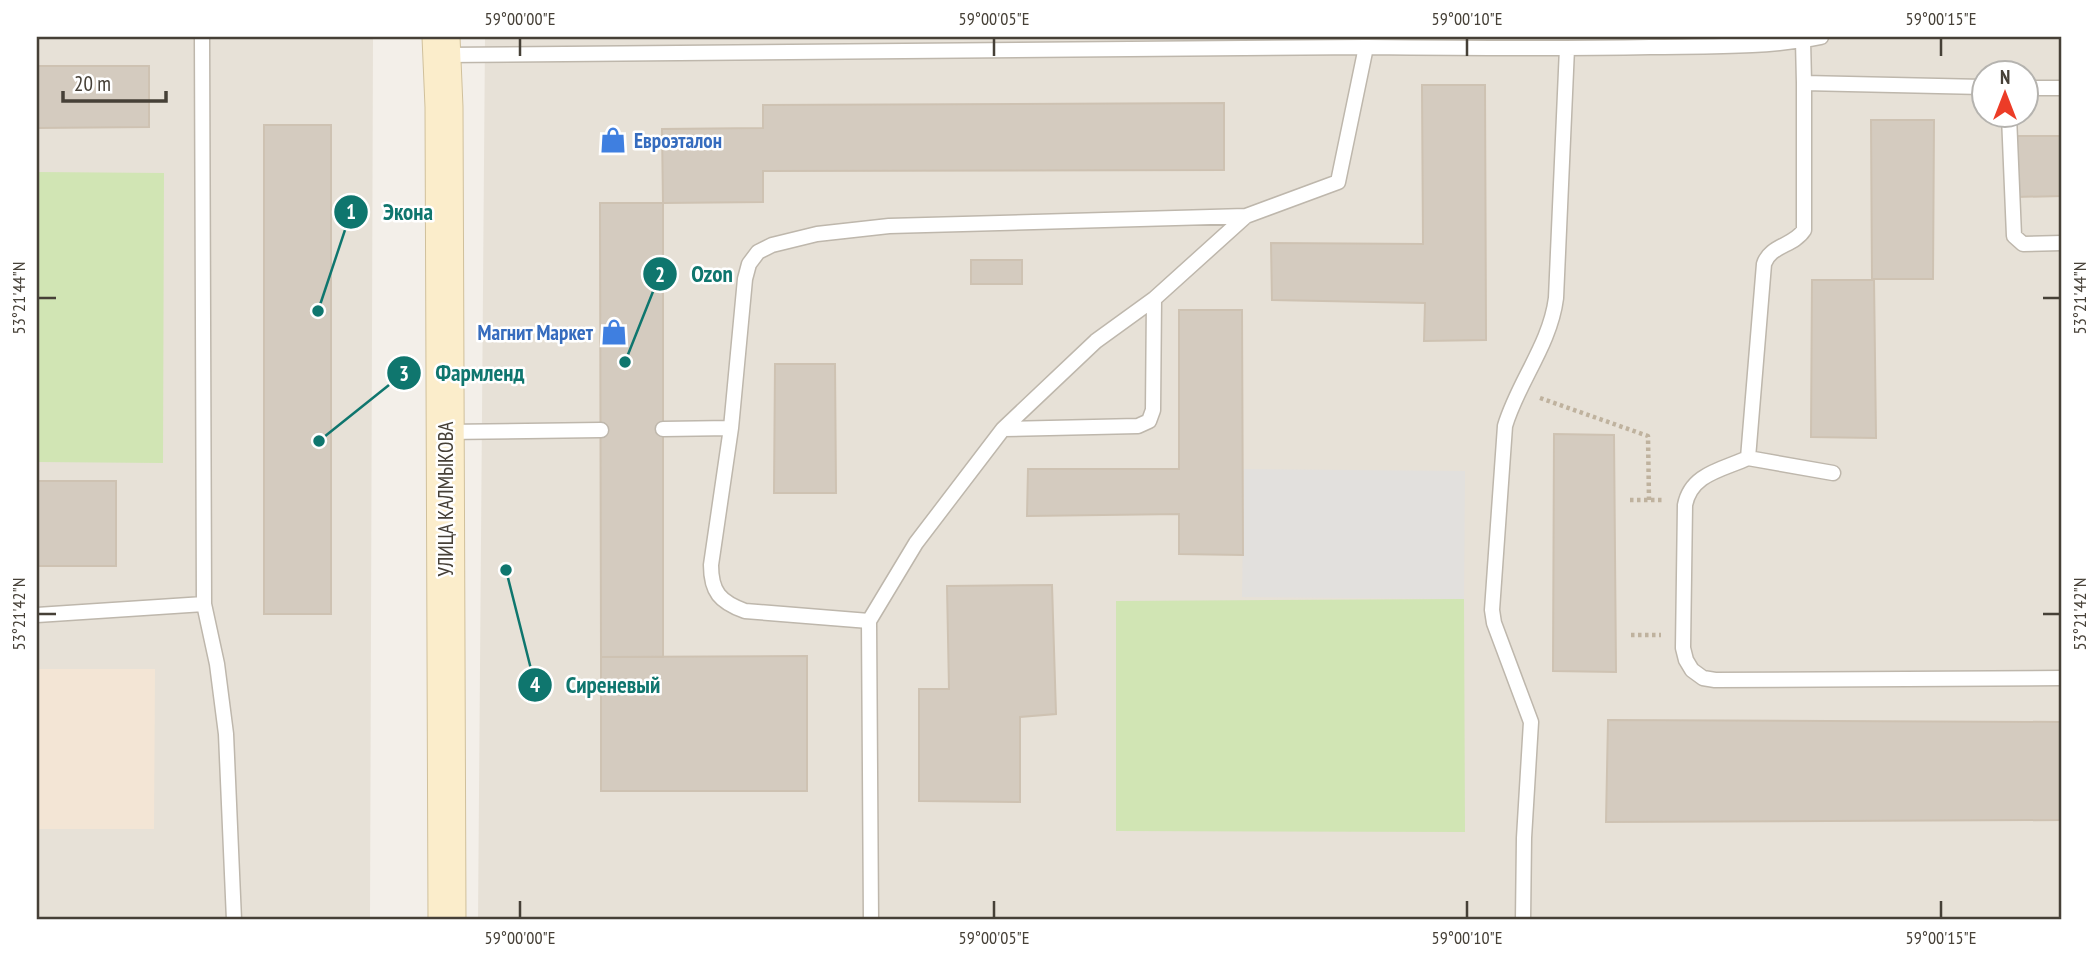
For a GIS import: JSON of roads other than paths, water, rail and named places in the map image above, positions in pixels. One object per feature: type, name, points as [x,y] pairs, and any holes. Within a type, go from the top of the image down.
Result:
[{"type":"main road","name":"УЛИЦА КАЛМЫКОВА","points":[[441,46],[444,107],[447,920]]},
{"type":"lane","points":[[202,37],[204,604],[217,664],[226,734],[234,920]]},
{"type":"lane","points":[[441,46],[1567,48],[1742,46],[1821,37]]},
{"type":"lane","points":[[1748,458],[1764,264],[1769,254],[1797,239],[1804,230],[1802,40]]},
{"type":"lane","points":[[869,621],[746,611],[730,606],[718,595],[711,581],[731,428],[745,279],[749,264],[758,252],[772,245],[817,234],[889,226],[1245,216],[1338,182],[1366,47]]},
{"type":"lane","points":[[1523,920],[1524,838],[1531,722],[1494,623],[1492,610],[1505,426],[1511,405],[1554,316],[1567,48]]},
{"type":"lane","points":[[1804,83],[1969,87]]},
{"type":"lane","points":[[2039,88],[2062,88]]},
{"type":"lane","points":[[2010,130],[2014,236],[2023,244],[2062,243]]},
{"type":"lane","points":[[871,920],[869,621],[916,543],[1003,429],[1096,341],[1153,299],[1245,216]]},
{"type":"lane","points":[[1003,429],[1138,426],[1149,421],[1153,410],[1153,299]]},
{"type":"lane","points":[[663,429],[731,428]]},
{"type":"lane","points":[[445,432],[601,430]]},
{"type":"lane","points":[[1833,473],[1748,458],[1701,478],[1692,485],[1685,505],[1683,648],[1692,670],[1703,678],[1715,680],[2062,678]]},
{"type":"lane","points":[[37,615],[204,604]]},
{"type":"place","name":"Евроэталон","points":[[613,140]]},
{"type":"place","name":"Экона","points":[[318,311]]},
{"type":"place","name":"Магнит Маркет","points":[[614,332]]},
{"type":"place","name":"Ozon","points":[[625,362]]},
{"type":"place","name":"Фармленд","points":[[319,441]]},
{"type":"place","name":"Сиреневый","points":[[506,570]]}]
